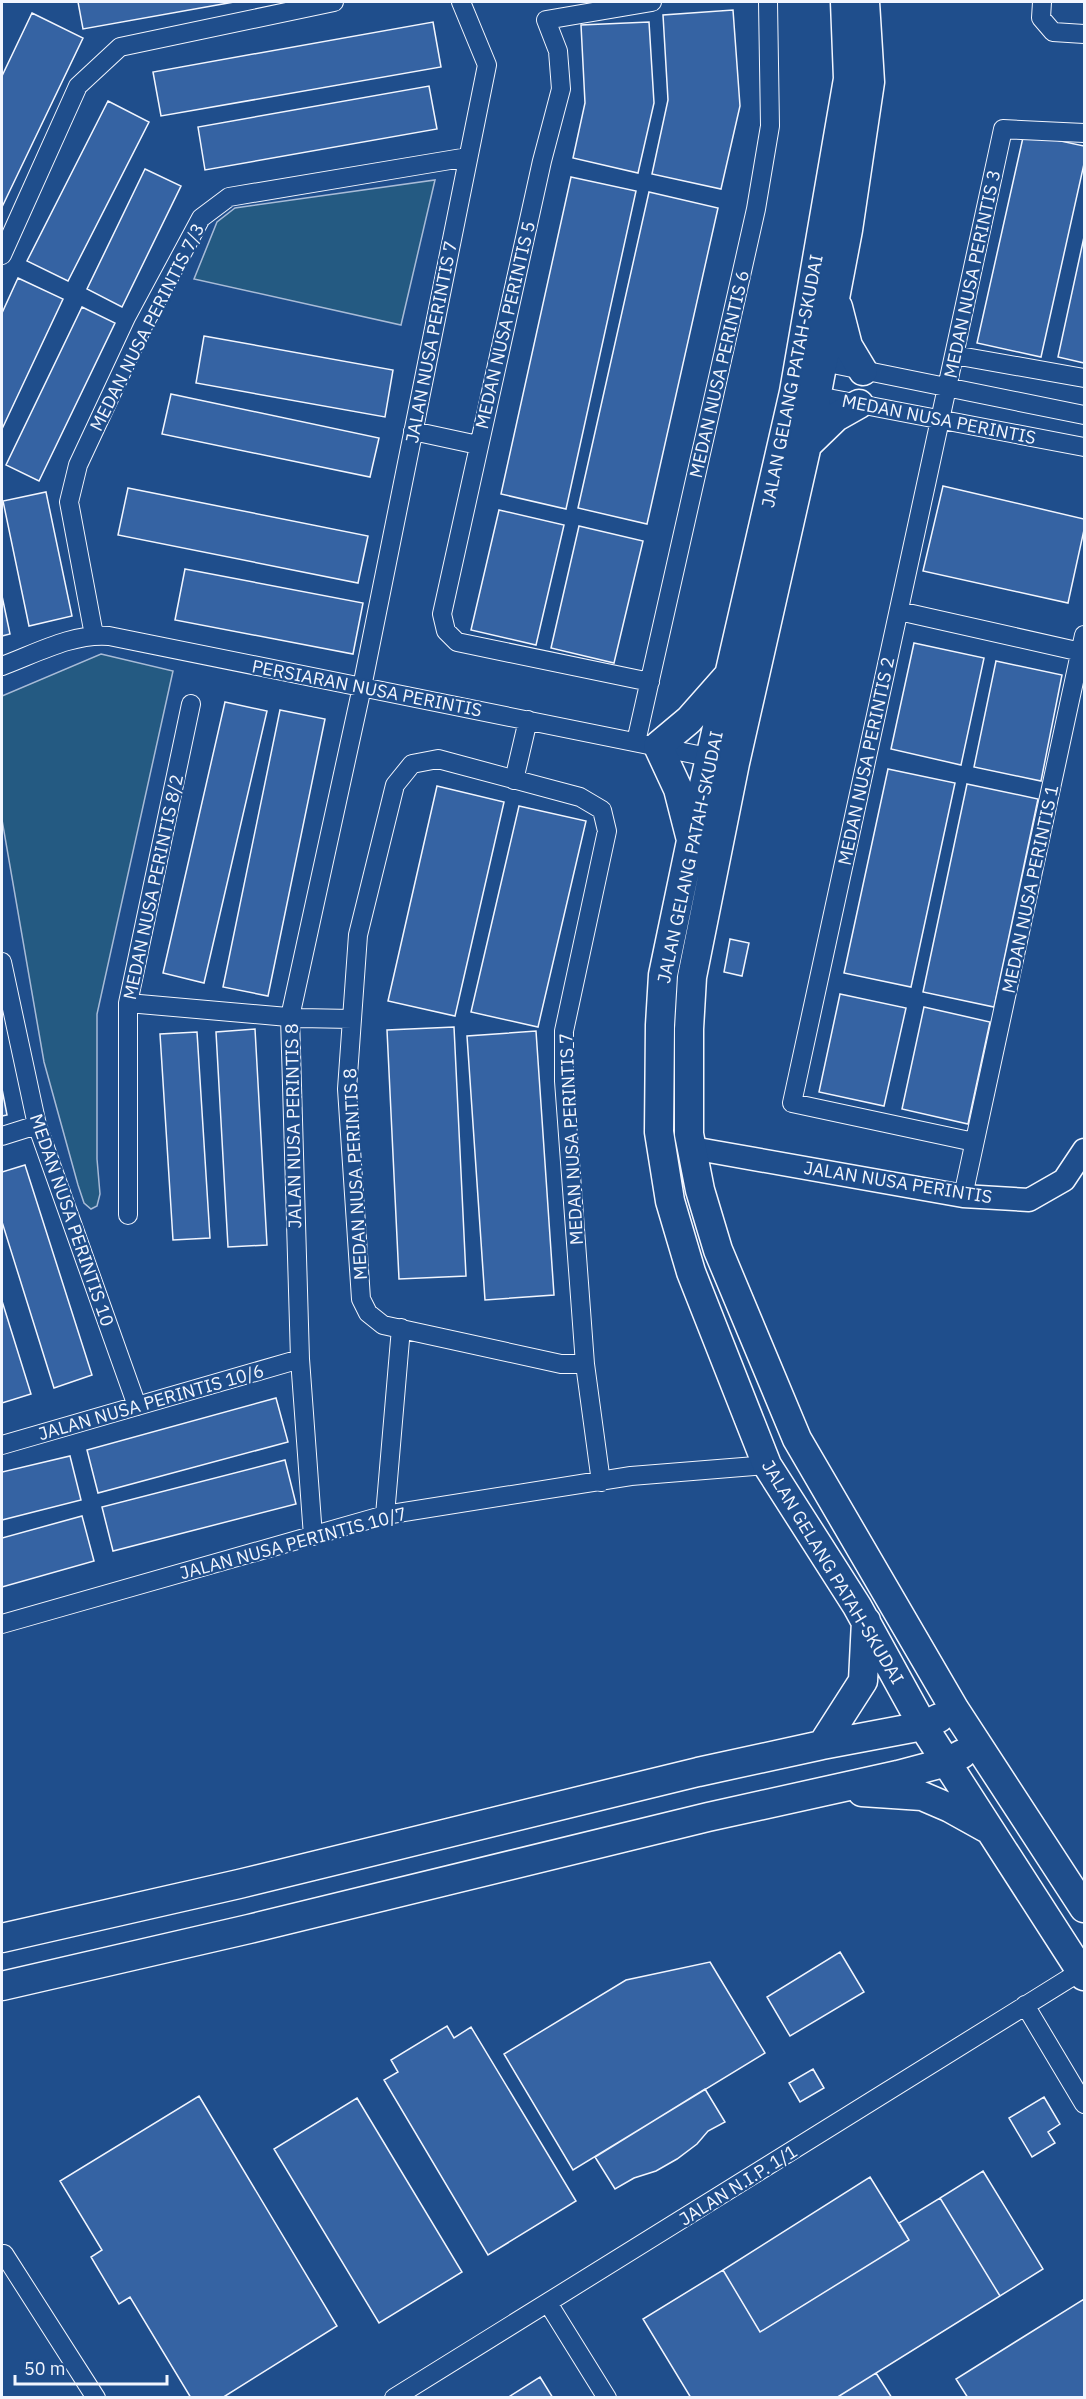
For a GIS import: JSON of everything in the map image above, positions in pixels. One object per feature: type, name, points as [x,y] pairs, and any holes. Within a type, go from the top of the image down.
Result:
[{"type":"main road","name":"JALAN GELANG PATAH-SKUDAI","points":[[845,2],[848,79],[811,360],[805,394],[730,674],[723,760],[692,977],[689,1134],[700,1190],[718,1250],[791,1426],[955,1710],[1084,1908]]},
{"type":"main road","name":"JALAN GELANG PATAH-SKUDAI","points":[[811,360],[836,297],[848,230],[870,82],[865,2]]},
{"type":"main road","points":[[836,297],[848,346],[863,370]]},
{"type":"main road","name":"JALAN GELANG PATAH-SKUDAI","points":[[805,394],[807,445],[723,760],[691,841],[663,975],[659,1132],[670,1201],[691,1272],[767,1464],[866,1621],[923,1726],[1083,1973]]},
{"type":"main road","points":[[807,445],[836,417],[859,404]]},
{"type":"main road","points":[[691,841],[678,789],[647,744],[689,720],[730,674]]},
{"type":"main road","points":[[822,1745],[863,1681],[866,1621]]},
{"type":"main road","points":[[2,1938],[239,1884],[698,1772],[923,1726],[955,1710]]},
{"type":"main road","points":[[2,1986],[947,1762],[978,1746]]},
{"type":"main road","points":[[833,1790],[922,1796],[990,1830]]},
{"type":"street","points":[[2,255],[78,86],[120,47],[334,2]]},
{"type":"street","name":"JALAN NUSA PERINTIS 7","points":[[362,687],[487,65],[461,2]]},
{"type":"street","name":"MEDAN NUSA PERINTIS 5","points":[[650,682],[457,642],[446,631],[442,614],[542,161],[561,89],[558,51],[546,20],[652,2]]},
{"type":"street","name":"MEDAN NUSA PERINTIS 6","points":[[647,744],[650,682],[759,188],[770,126],[768,2]]},
{"type":"street","points":[[1042,2],[1041,18],[1053,32],[1084,34]]},
{"type":"street","name":"MEDAN NUSA PERINTIS 3","points":[[940,420],[1003,129],[1084,133]]},
{"type":"street","name":"MEDAN NUSA PERINTIS 7/3","points":[[94,635],[69,502],[78,465],[144,326],[201,218],[229,197],[468,157]]},
{"type":"street","points":[[954,355],[1084,378]]},
{"type":"street","points":[[811,360],[1084,416]]},
{"type":"street","name":"MEDAN NUSA PERINTIS","points":[[805,394],[1084,447]]},
{"type":"street","name":"MEDAN NUSA PERINTIS 2","points":[[940,420],[792,1103],[974,1142]]},
{"type":"street","points":[[413,431],[478,445]]},
{"type":"street","points":[[899,611],[1082,653]]},
{"type":"street","name":"PERSIARAN NUSA PERINTIS","points":[[2,666],[73,640],[94,635],[109,636],[723,760]]},
{"type":"street","name":"MEDAN NUSA PERINTIS 1","points":[[963,1196],[1082,653]]},
{"type":"street","name":"JALAN NUSA PERINTIS 8","points":[[313,1536],[300,1359],[290,1017],[362,687]]},
{"type":"street","name":"MEDAN NUSA PERINTIS 8/2","points":[[128,1215],[128,1003],[191,704]]},
{"type":"street","points":[[514,780],[528,720]]},
{"type":"street","name":"MEDAN NUSA PERINTIS 8","points":[[392,1327],[369,1312],[361,1299],[347,1089],[358,935],[395,785],[412,764],[438,759],[514,780]]},
{"type":"street","name":"MEDAN NUSA PERINTIS 7","points":[[514,780],[580,797],[602,810],[607,831],[564,1031],[564,1081],[585,1365]]},
{"type":"street","name":"MEDAN NUSA PERINTIS 10","points":[[2,962],[37,1125],[137,1406]]},
{"type":"street","points":[[128,1003],[290,1017],[352,1018]]},
{"type":"street","points":[[2,1136],[37,1125]]},
{"type":"street","name":"JALAN NUSA PERINTIS","points":[[692,1148],[963,1196],[1029,1200],[1065,1180],[1084,1150]]},
{"type":"street","points":[[385,1515],[392,1327],[561,1364],[585,1365],[601,1482]]},
{"type":"street","name":"JALAN NUSA PERINTIS 10/6","points":[[2,1444],[300,1359]]},
{"type":"street","name":"JALAN NUSA PERINTIS 10/7","points":[[2,1624],[385,1515],[631,1476],[767,1464]]},
{"type":"street","name":"JALAN N.I.P. 1/1","points":[[394,2397],[1025,2005],[1083,1973]]},
{"type":"street","points":[[1025,2005],[1084,2104]]},
{"type":"street","points":[[4,2254],[96,2397]]},
{"type":"street","points":[[548,2303],[607,2397]]},
{"type":"shaded area","points":[[435,180],[401,325],[194,279],[217,222],[235,208]]},
{"type":"shaded area","points":[[101,654],[173,671],[97,1014],[97,1159],[100,1194],[97,1206],[91,1209],[84,1203],[78,1185],[44,1062],[2,820],[2,696]]},
{"type":"building","points":[[78,2],[234,2],[83,29]]},
{"type":"building","points":[[733,10],[740,106],[721,189],[652,174],[668,100],[663,15]]},
{"type":"building","points":[[32,13],[83,38],[2,207],[2,76]]},
{"type":"building","points":[[433,22],[441,67],[161,116],[153,72]]},
{"type":"building","points":[[649,22],[654,103],[638,173],[573,158],[585,103],[581,25]]},
{"type":"building","points":[[429,86],[437,129],[205,170],[198,127]]},
{"type":"building","points":[[108,101],[149,122],[68,281],[27,261]]},
{"type":"building","points":[[1024,133],[1084,146],[1084,164],[1041,357],[977,343]]},
{"type":"building","points":[[145,169],[181,186],[122,307],[87,289]]},
{"type":"building","points":[[571,177],[636,191],[566,509],[501,494]]},
{"type":"building","points":[[649,192],[718,208],[647,524],[578,508]]},
{"type":"building","points":[[1084,237],[1084,363],[1058,357]]},
{"type":"building","points":[[18,278],[63,299],[2,429],[2,313]]},
{"type":"building","points":[[82,307],[115,323],[39,481],[6,465]]},
{"type":"building","points":[[204,336],[393,370],[385,417],[196,383]]},
{"type":"building","points":[[171,394],[379,438],[370,477],[162,434]]},
{"type":"building","points":[[943,486],[1084,519],[1084,530],[1068,603],[923,571]]},
{"type":"building","points":[[128,488],[368,536],[358,583],[118,535]]},
{"type":"building","points":[[46,492],[72,616],[29,626],[3,501]]},
{"type":"building","points":[[499,510],[564,525],[536,645],[471,630]]},
{"type":"building","points":[[579,526],[643,541],[614,663],[551,648]]},
{"type":"building","points":[[185,569],[363,603],[353,654],[175,620]]},
{"type":"building","points":[[2,596],[10,634],[2,636]]},
{"type":"building","points":[[914,643],[984,658],[961,765],[891,749]]},
{"type":"building","points":[[996,661],[1062,675],[1041,781],[974,767]]},
{"type":"building","points":[[225,702],[267,711],[204,983],[163,973]]},
{"type":"building","points":[[280,710],[325,719],[268,996],[223,987]]},
{"type":"building","points":[[888,769],[955,783],[911,987],[844,973]]},
{"type":"building","points":[[967,784],[1038,799],[994,1007],[923,992]]},
{"type":"building","points":[[437,786],[504,802],[455,1016],[388,1001]]},
{"type":"building","points":[[519,806],[586,821],[538,1027],[471,1012]]},
{"type":"building","points":[[730,939],[749,943],[742,976],[724,972]]},
{"type":"building","points":[[840,994],[906,1008],[884,1106],[819,1092]]},
{"type":"building","points":[[924,1007],[990,1022],[968,1124],[902,1109]]},
{"type":"building","points":[[454,1027],[466,1276],[399,1279],[387,1030]]},
{"type":"building","points":[[255,1029],[267,1245],[228,1247],[216,1032]]},
{"type":"building","points":[[536,1031],[554,1295],[485,1300],[467,1036]]},
{"type":"building","points":[[197,1032],[210,1238],[173,1240],[160,1034]]},
{"type":"building","points":[[2,1089],[7,1115],[2,1116]]},
{"type":"building","points":[[25,1165],[92,1375],[54,1388],[2,1222],[2,1172]]},
{"type":"building","points":[[2,1301],[31,1394],[2,1403]]},
{"type":"building","points":[[276,1398],[288,1442],[98,1493],[87,1450]]},
{"type":"building","points":[[70,1456],[81,1500],[2,1520],[2,1472]]},
{"type":"building","points":[[285,1460],[296,1504],[113,1551],[102,1507]]},
{"type":"building","points":[[82,1516],[94,1561],[2,1587],[2,1538]]},
{"type":"building","points":[[840,1952],[864,1992],[790,2036],[767,1997]]},
{"type":"building","points":[[710,1962],[765,2053],[573,2170],[504,2054],[626,1980]]},
{"type":"building","points":[[447,2026],[454,2038],[471,2027],[576,2201],[488,2255],[384,2080],[398,2072],[391,2060]]},
{"type":"building","points":[[813,2069],[824,2088],[800,2102],[789,2083]]},
{"type":"building","points":[[705,2089],[725,2122],[708,2131],[697,2144],[677,2159],[615,2189],[595,2157]]},
{"type":"building","points":[[199,2096],[337,2326],[222,2398],[191,2398],[130,2297],[119,2304],[91,2257],[102,2250],[60,2181]]},
{"type":"building","points":[[1044,2097],[1060,2124],[1048,2132],[1055,2143],[1032,2157],[1009,2118]]},
{"type":"building","points":[[357,2098],[462,2272],[379,2323],[274,2149]]},
{"type":"building","points":[[983,2171],[1043,2269],[1000,2296],[940,2198]]},
{"type":"building","points":[[870,2177],[909,2240],[760,2332],[723,2270]]},
{"type":"building","points":[[940,2198],[1000,2296],[836,2398],[691,2398],[643,2319],[723,2270],[760,2332],[909,2240],[899,2223]]},
{"type":"building","points":[[1084,2299],[1084,2398],[968,2398],[956,2379]]},
{"type":"building","points":[[876,2373],[892,2398],[836,2398]]},
{"type":"building","points":[[540,2377],[553,2398],[507,2398]]}]
